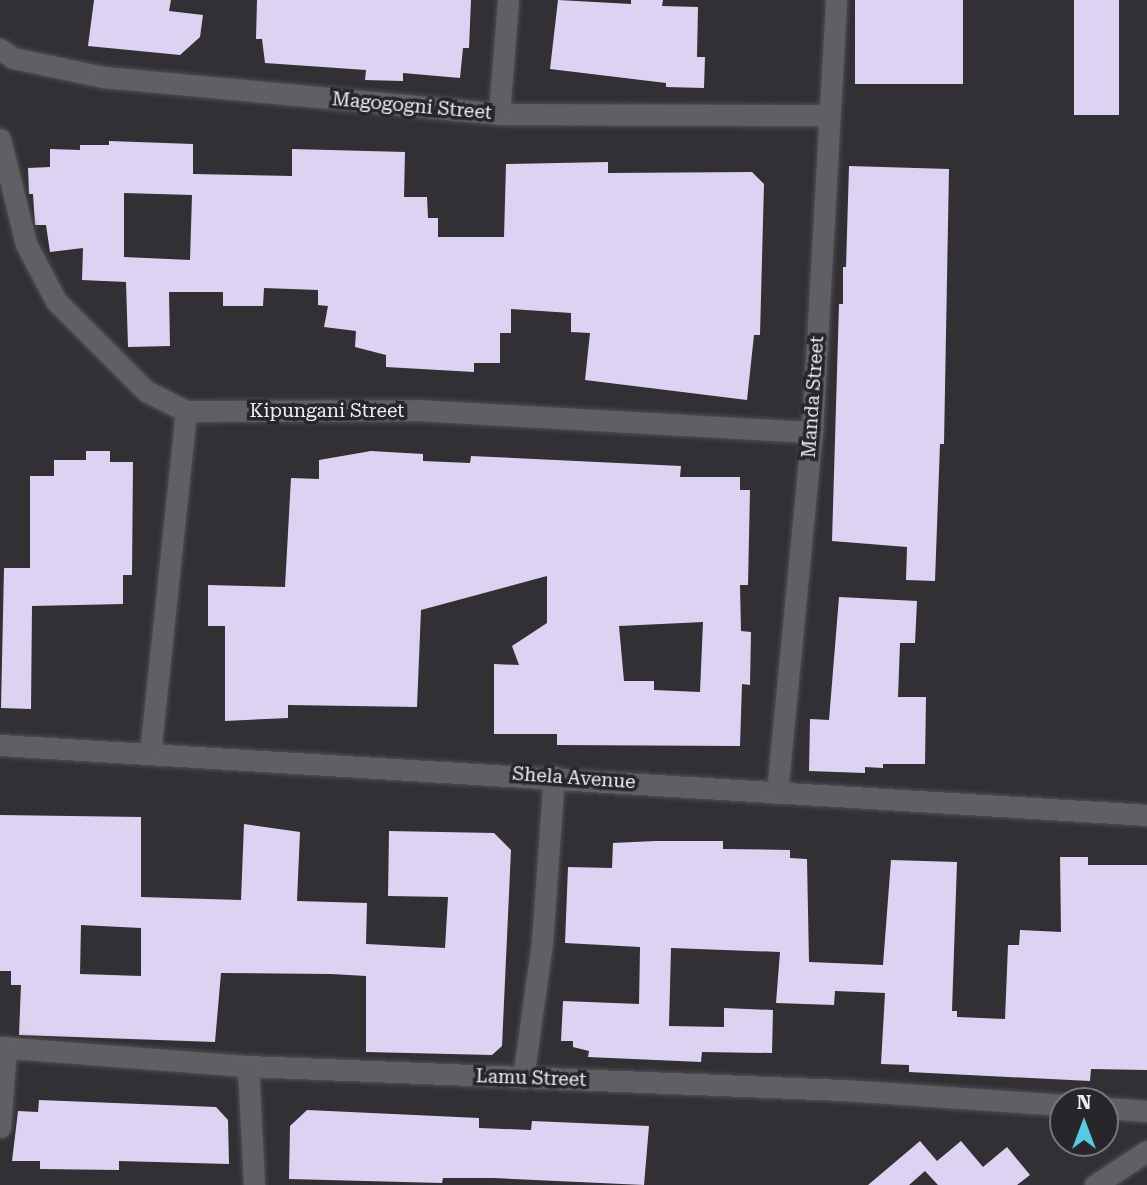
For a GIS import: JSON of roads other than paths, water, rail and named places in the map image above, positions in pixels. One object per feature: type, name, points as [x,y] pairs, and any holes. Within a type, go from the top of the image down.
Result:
[{"type":"street","points":[[499,114],[508,0]]},
{"type":"street","name":"Manda Street","points":[[777,793],[812,432],[836,0]]},
{"type":"street","name":"Magogogni Street","points":[[0,49],[13,58],[103,77],[499,114],[829,115]]},
{"type":"street","name":"Kipungani Street","points":[[0,139],[26,244],[56,301],[146,391],[186,411],[416,410],[812,432]]},
{"type":"street","points":[[150,754],[186,411]]},
{"type":"street","name":"Shela Avenue","points":[[0,745],[554,776],[777,793],[1147,815]]},
{"type":"street","points":[[523,1077],[542,942],[554,776]]},
{"type":"street","points":[[0,1127],[3,1047]]},
{"type":"street","name":"Lamu Street","points":[[3,1047],[248,1066],[523,1077],[1049,1104]]},
{"type":"street","points":[[248,1066],[254,1185]]},
{"type":"street","points":[[1119,1109],[1147,1111]]},
{"type":"street","points":[[1095,1185],[1147,1151]]}]
